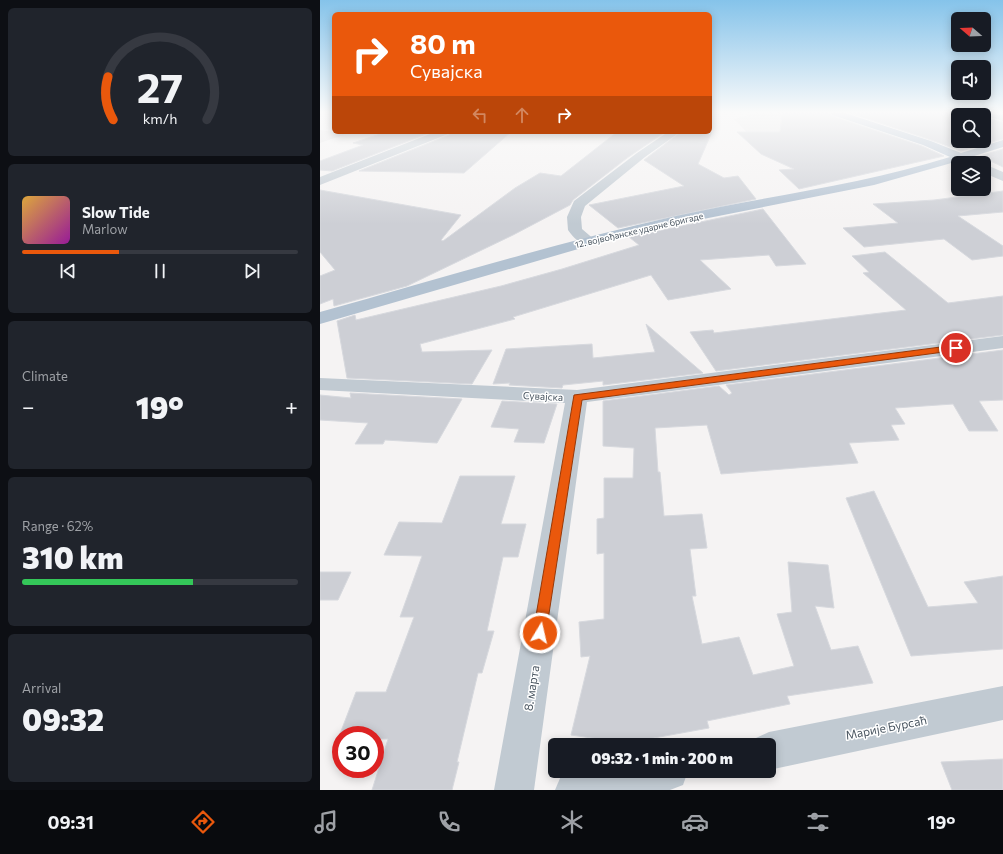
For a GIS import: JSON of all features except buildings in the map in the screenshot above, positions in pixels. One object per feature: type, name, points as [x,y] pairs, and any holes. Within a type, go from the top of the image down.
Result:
[{"type":"main road","points":[[939,150],[956,156]]},
{"type":"main road","name":"12. војвођанске ударне бригаде","points":[[975,156],[988,150]]},
{"type":"main road","name":"12. војвођанске ударне бригаде","points":[[320,318],[588,241],[678,220],[874,181],[951,164]]},
{"type":"street","points":[[320,181],[399,150]]},
{"type":"street","points":[[588,241],[575,230],[574,217],[580,204],[649,150]]},
{"type":"street","points":[[991,171],[1003,177]]},
{"type":"street","name":"Сувајска","points":[[320,384],[577,397],[1003,342]]},
{"type":"street","name":"8. марта","points":[[514,790],[577,397]]},
{"type":"street","name":"Марије Бурсаћ","points":[[776,750],[1003,703]]},
{"type":"street","points":[[575,790],[634,778]]},
{"type":"route","points":[[540,633],[577,397],[956,348]]}]
